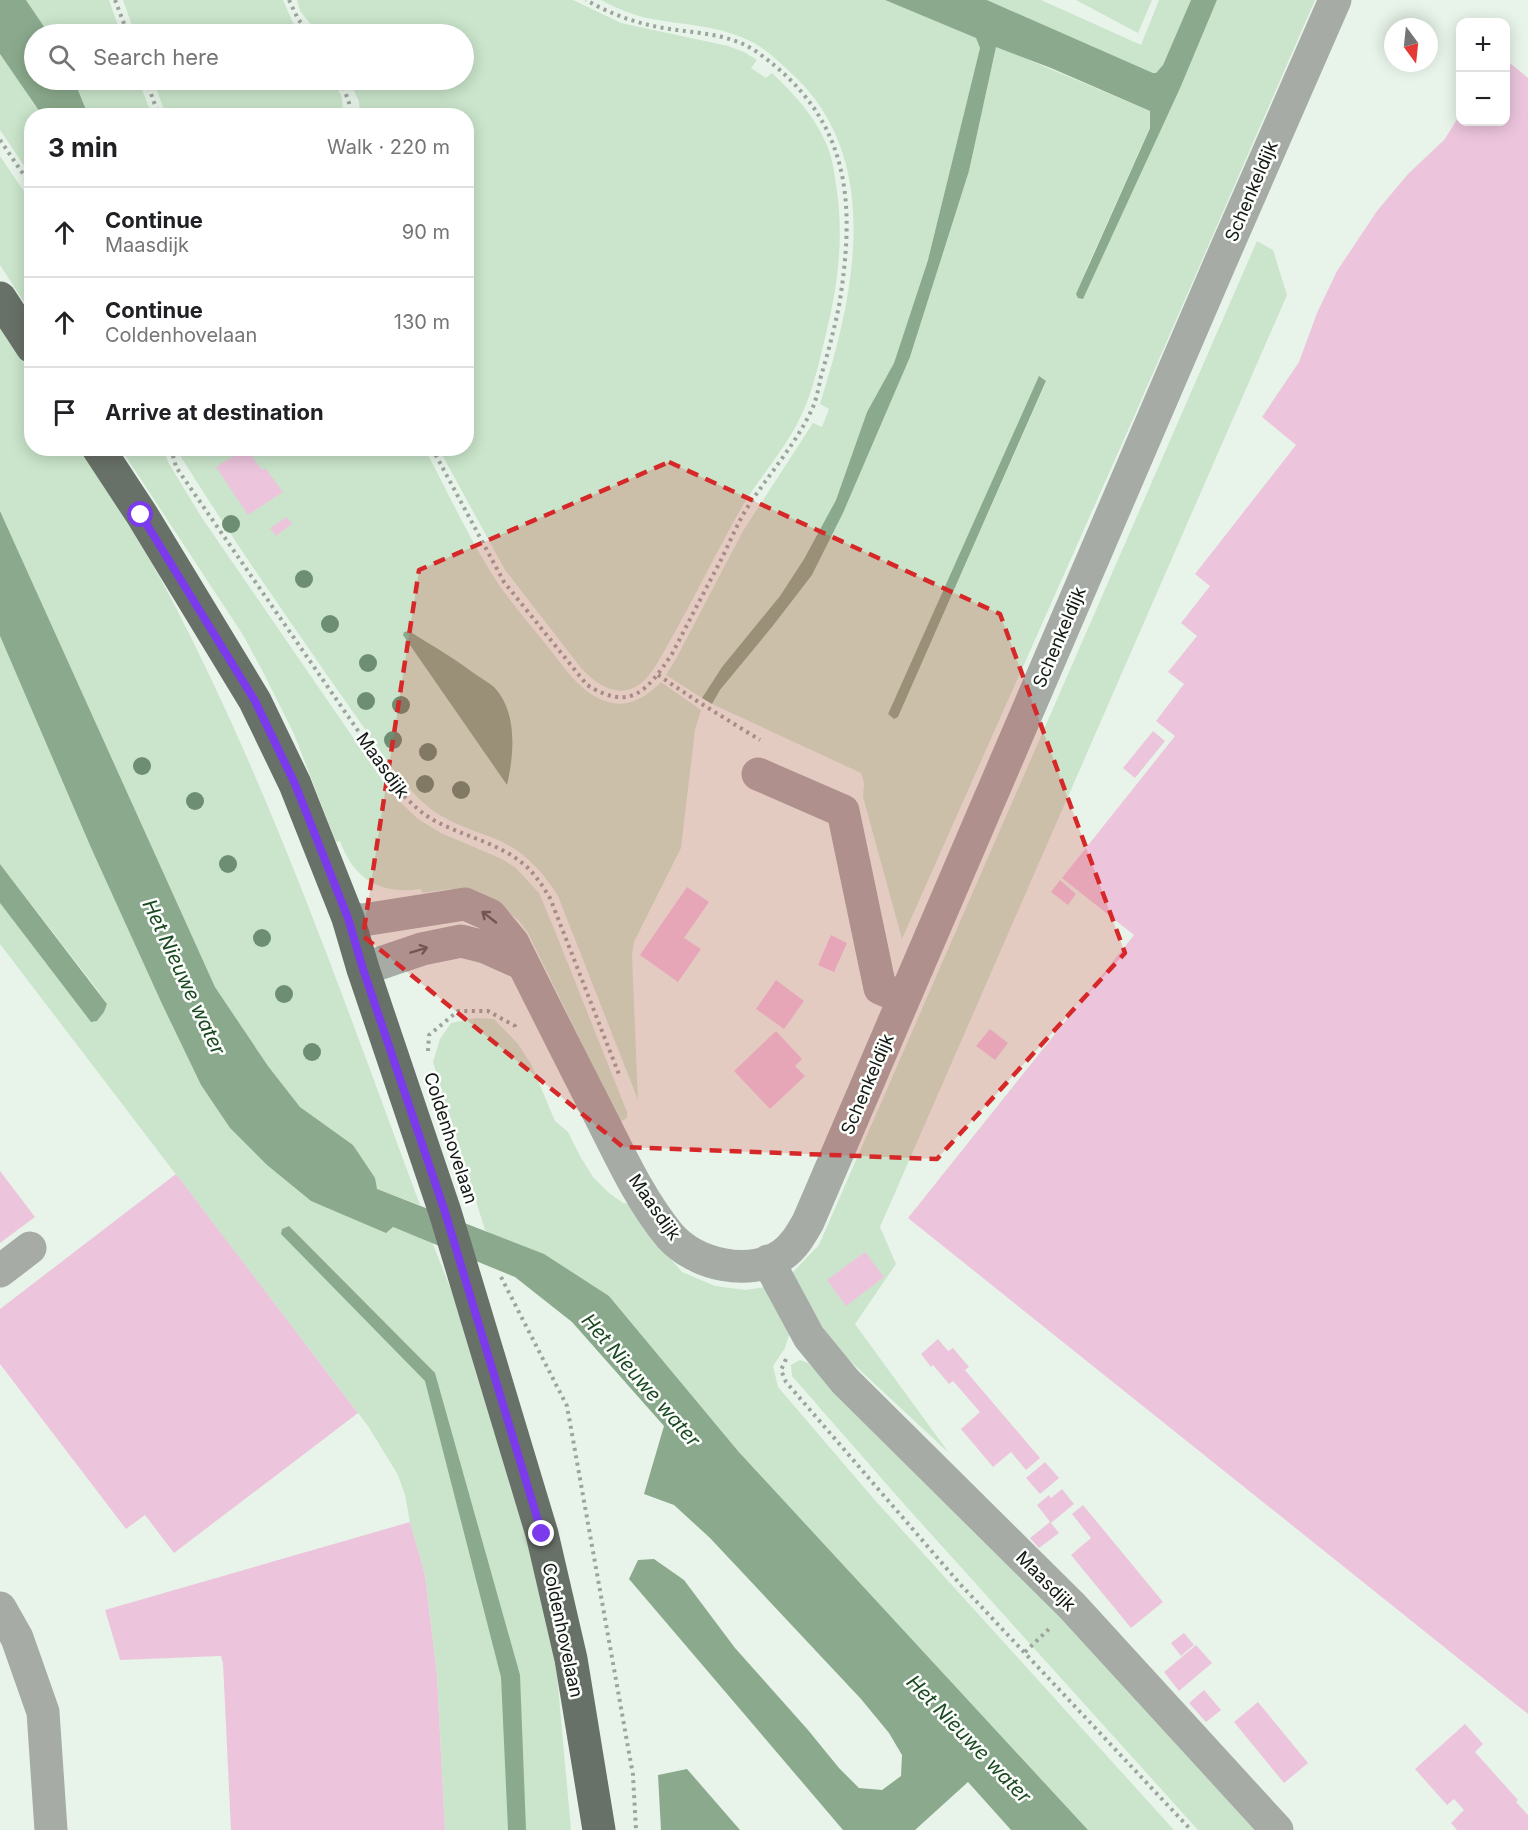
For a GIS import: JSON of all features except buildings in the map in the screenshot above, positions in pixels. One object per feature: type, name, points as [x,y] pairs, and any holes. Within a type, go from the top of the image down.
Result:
[{"type":"main road","points":[[0,298],[24,335]]},
{"type":"main road","points":[[103,456],[255,701],[295,784],[348,918]]},
{"type":"main road","name":"Coldenhovelaan","points":[[348,918],[445,1212],[542,1534],[571,1659],[599,1830]]},
{"type":"street","name":"Schenkeldijk","points":[[768,1261],[783,1254],[797,1240],[808,1222],[1335,0]]},
{"type":"street","points":[[758,774],[843,811],[880,988],[903,998]]},
{"type":"street","name":"Maasdijk","points":[[348,918],[372,919],[465,904],[490,915],[513,943],[641,1194],[671,1237],[697,1257],[720,1265],[747,1267],[768,1261],[809,1337],[845,1381],[1072,1606],[1277,1830]]},
{"type":"street","points":[[363,969],[422,949],[461,941],[485,947],[523,964]]},
{"type":"street","points":[[0,1271],[30,1248]]},
{"type":"street","points":[[0,1608],[16,1638],[43,1712],[51,1830]]},
{"type":"path","points":[[115,0],[124,24]]},
{"type":"path","points":[[289,0],[302,24]]},
{"type":"path","points":[[436,456],[504,582],[587,685],[616,698],[632,696],[646,688],[672,654],[744,514],[813,406],[834,334],[846,263],[846,205],[841,166],[832,139],[822,121],[794,83],[754,50],[729,39],[649,25],[621,17],[586,0]]},
{"type":"path","points":[[150,90],[156,108]]},
{"type":"path","points":[[344,90],[349,108]]},
{"type":"path","points":[[0,140],[24,175]]},
{"type":"path","name":"Maasdijk","points":[[173,456],[176,468],[401,793],[416,808],[435,821],[505,851],[522,862],[538,878],[550,898],[620,1077]]},
{"type":"path","points":[[658,675],[760,740],[758,774]]},
{"type":"path","name":"Coldenhovelaan","points":[[427,1058],[429,1035],[458,1011],[488,1011],[515,1026],[520,1036]]},
{"type":"path","points":[[499,1272],[567,1406],[633,1775],[636,1830]]},
{"type":"path","points":[[809,1337],[787,1357],[781,1370],[786,1382],[960,1584],[1191,1830]]},
{"type":"highlighted area","points":[[669,462],[1000,614],[1125,953],[937,1159],[623,1147],[363,936],[419,570]]},
{"type":"shaded area","points":[[26,0],[109,0],[117,24],[42,24]]},
{"type":"shaded area","points":[[123,0],[283,0],[294,24],[131,24]]},
{"type":"shaded area","points":[[297,0],[573,0],[621,23],[728,46],[744,52],[757,60],[751,68],[766,78],[772,73],[788,89],[809,113],[820,131],[833,168],[839,206],[840,246],[832,306],[810,393],[793,431],[742,507],[655,667],[644,681],[635,687],[620,691],[612,690],[598,683],[581,668],[505,570],[443,456],[474,456],[474,108],[360,108],[354,90],[474,90],[474,24],[311,24],[300,11]]},
{"type":"shaded area","points":[[601,0],[885,0],[976,38],[980,48],[928,260],[894,363],[867,412],[836,500],[804,559],[780,596],[722,667],[702,698],[666,675],[743,531],[813,423],[822,427],[829,409],[820,404],[843,318],[851,274],[854,229],[850,186],[840,144],[820,106],[789,71],[763,49],[730,33],[646,18]]},
{"type":"shaded area","points":[[987,0],[1041,0],[1141,45],[1159,0],[1191,0],[1163,65],[1156,73],[1153,73]]},
{"type":"shaded area","points":[[1076,0],[1152,0],[1138,33]]},
{"type":"shaded area","points":[[1217,0],[1315,0],[1133,419],[902,939],[863,797],[864,783],[861,773],[712,704],[720,690],[812,575],[843,513],[910,357],[969,171],[996,46],[1150,111],[1150,127],[1082,279],[1181,86]],"holes":[[[1039,377],[1046,382],[898,717],[894,718],[888,714]]]},
{"type":"shaded area","points":[[0,54],[37,108],[24,108],[24,166],[0,130]]},
{"type":"shaded area","points":[[78,90],[142,90],[149,108],[85,108]]},
{"type":"shaded area","points":[[157,90],[338,90],[343,108],[163,108]]},
{"type":"shaded area","points":[[0,156],[24,192],[24,302],[0,265]]},
{"type":"shaded area","points":[[1257,241],[1273,250],[1287,295],[880,1227],[896,1264],[855,1324],[949,1453],[834,1346],[791,1274],[819,1245]]},
{"type":"shaded area","points":[[0,325],[24,363],[24,456],[85,456],[151,561],[209,673],[275,823],[335,975],[420,1205],[376,1189],[353,1145],[300,1107],[268,1066],[215,987],[0,511]]},
{"type":"shaded area","points":[[126,456],[166,456],[202,518],[385,784],[400,802],[418,819],[441,833],[502,859],[516,868],[539,893],[627,1112],[627,1118],[618,1123],[528,933],[518,920],[508,912],[467,891],[451,889],[422,893],[421,889],[393,890],[371,882],[353,866],[340,841],[336,842],[294,734],[243,635]]},
{"type":"shaded area","points":[[180,456],[429,456],[498,584],[567,672],[582,687],[598,698],[623,704],[643,697],[661,682],[701,710],[695,730],[681,848],[634,942],[632,955],[638,1100],[558,896],[552,887],[540,871],[517,850],[439,814],[424,803],[405,783],[257,574]]},
{"type":"shaded area","points":[[0,636],[92,850],[162,1004],[201,1085],[230,1128],[267,1165],[311,1201],[432,1242],[456,1302],[507,1460],[555,1653],[571,1830],[445,1830],[437,1675],[425,1575],[398,1475],[368,1426],[0,944],[0,903],[91,1021],[97,1021],[104,1012],[107,1004],[96,988],[0,864]]},
{"type":"shaded area","points":[[475,1018],[494,1019],[518,1044],[531,1064],[555,1121],[568,1132],[593,1177],[609,1193],[623,1203],[630,1204],[652,1237],[682,1272],[715,1286],[745,1290],[765,1287],[792,1325],[785,1348],[773,1366],[778,1387],[873,1498],[1174,1830],[1088,1830],[738,1451],[609,1296],[485,1230],[433,1062],[440,1039],[451,1023]]},
{"type":"shaded area","points":[[800,1360],[808,1363],[943,1491],[1266,1830],[1198,1830],[904,1504],[792,1376],[791,1365]]},
{"type":"water","points":[[0,0],[26,0],[42,24],[24,24],[24,89],[0,54]]},
{"type":"water","points":[[885,0],[987,0],[1156,73],[1163,65],[1191,0],[1217,0],[1181,86],[1083,299],[1078,298],[1076,294],[1150,128],[1150,111],[996,47],[969,171],[910,357],[843,513],[812,575],[720,690],[712,704],[702,698],[722,667],[780,596],[804,559],[836,500],[867,412],[894,363],[928,260],[980,48],[976,38]]},
{"type":"water","points":[[25,90],[78,90],[85,108],[37,108]]},
{"type":"water","points":[[1039,376],[1046,381],[898,717],[894,719],[888,714]]},
{"type":"water","name":"Het Nieuwe water","points":[[0,511],[215,987],[268,1066],[300,1107],[353,1145],[375,1178],[377,1189],[544,1254],[609,1296],[738,1451],[1088,1830],[1011,1830],[968,1782],[915,1830],[843,1830],[629,1579],[638,1560],[654,1559],[684,1580],[735,1648],[859,1788],[882,1790],[901,1776],[902,1755],[889,1733],[861,1699],[710,1538],[674,1505],[644,1494],[664,1426],[572,1322],[515,1277],[393,1227],[386,1233],[311,1201],[267,1165],[230,1128],[201,1085],[162,1004],[92,850],[0,636]]},
{"type":"water","points":[[409,631],[489,683],[502,697],[511,721],[512,734],[507,785],[403,635],[404,632]]},
{"type":"water","points":[[0,864],[107,1004],[97,1021],[91,1022],[0,903]]},
{"type":"water","points":[[289,1226],[435,1373],[520,1675],[526,1830],[508,1830],[501,1677],[425,1381],[281,1234],[282,1229]]},
{"type":"water","points":[[687,1769],[740,1830],[661,1830],[658,1775]]},
{"type":"route","points":[[141,515],[255,701],[295,784],[348,918],[445,1212],[542,1534]]}]
